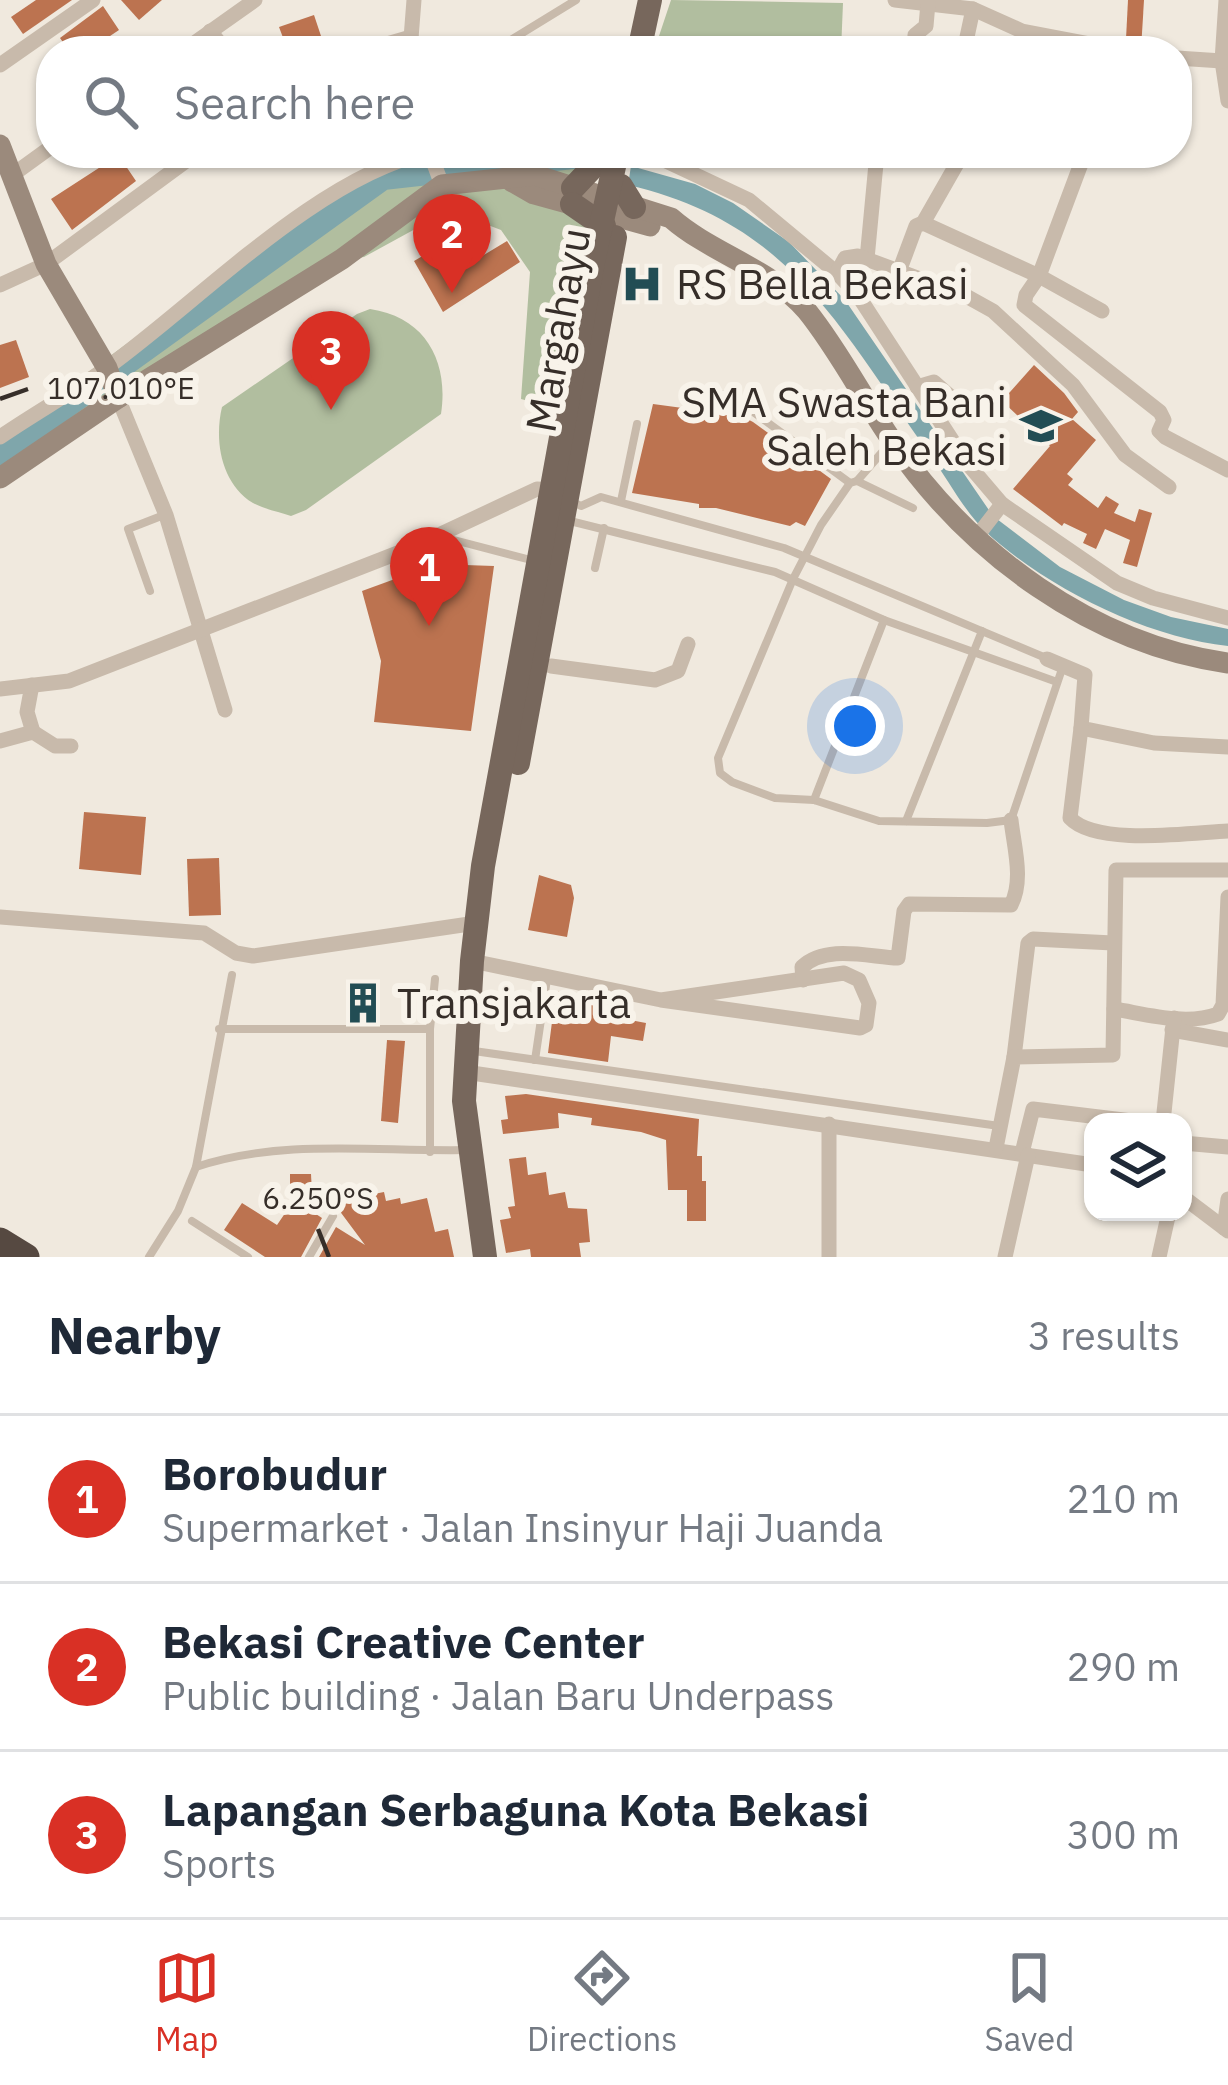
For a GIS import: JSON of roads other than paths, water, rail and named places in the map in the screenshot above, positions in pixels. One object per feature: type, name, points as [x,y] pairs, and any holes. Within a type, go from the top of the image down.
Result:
[{"type":"highway","points":[[0,1241],[26,1257]]},
{"type":"main road","points":[[642,36],[650,0]]},
{"type":"main road","points":[[594,168],[573,196],[618,211]]},
{"type":"main road","points":[[485,1257],[468,1109],[477,961],[542,590],[566,507],[593,262],[618,211],[617,168]]},
{"type":"main road","name":"Margahayu","points":[[618,211],[625,168]]},
{"type":"main road","points":[[514,742],[545,665],[538,561],[566,507]]},
{"type":"main road","points":[[477,961],[476,923],[490,867]]},
{"type":"street","points":[[41,36],[93,0]]},
{"type":"street","points":[[203,36],[255,0]]},
{"type":"street","points":[[411,36],[414,0]]},
{"type":"street","points":[[895,0],[968,6],[1022,31],[1047,36]]},
{"type":"street","points":[[1226,0],[1228,101]]},
{"type":"street","points":[[915,36],[926,26],[928,4]]},
{"type":"street","points":[[965,36],[968,6]]},
{"type":"street","points":[[210,31],[214,36]]},
{"type":"street","points":[[0,65],[36,40]]},
{"type":"street","points":[[1192,62],[1224,69]]},
{"type":"street","points":[[0,145],[46,264],[107,368],[166,514],[225,710]]},
{"type":"street","points":[[11,176],[36,158]]},
{"type":"street","points":[[0,285],[46,264],[177,168]]},
{"type":"street","points":[[0,437],[107,368],[276,234],[380,168]]},
{"type":"street","points":[[435,168],[442,185]]},
{"type":"street","points":[[681,168],[749,200],[860,297],[967,463],[1002,504],[1117,583],[1153,598],[1228,617]]},
{"type":"street","points":[[867,259],[876,168]]},
{"type":"street","points":[[900,269],[916,226],[923,223],[954,168]]},
{"type":"street","points":[[1079,168],[1039,276],[1024,299],[1030,312],[1160,412],[1164,420],[1161,434],[1228,470]]},
{"type":"street","points":[[0,478],[118,398],[342,260],[442,185],[535,176],[573,196]]},
{"type":"street","points":[[618,211],[669,232],[686,231],[740,258],[803,307],[933,495],[975,539],[1039,587],[1152,648],[1228,663]]},
{"type":"street","points":[[923,223],[1039,276],[1102,311]]},
{"type":"street","points":[[837,273],[849,256],[867,259],[993,311],[1073,385],[1125,455],[1169,487]]},
{"type":"street","points":[[917,387],[934,382],[960,405]]},
{"type":"street","points":[[0,689],[69,681],[413,548],[537,490],[566,507]]},
{"type":"street","points":[[975,539],[1002,504]]},
{"type":"street","points":[[545,665],[655,680],[678,671],[688,644]]},
{"type":"street","points":[[1056,662],[1085,677],[1070,818],[1082,830],[1161,835],[1228,831]]},
{"type":"street","points":[[32,685],[27,712],[33,733],[55,746],[71,746]]},
{"type":"street","points":[[1081,728],[1168,745],[1228,747]]},
{"type":"street","points":[[0,741],[33,733]]},
{"type":"street","points":[[803,980],[802,967],[811,959],[860,952],[898,958],[909,904],[1011,905],[1017,872],[1011,820]]},
{"type":"street","points":[[1015,1057],[1113,1055],[1114,872],[1118,868],[1228,870]]},
{"type":"street","points":[[1173,1024],[1221,1010],[1228,897]]},
{"type":"street","points":[[0,916],[205,933],[236,953],[253,956],[476,923]]},
{"type":"street","points":[[996,1148],[1015,1057],[1030,940],[1113,943]]},
{"type":"street","points":[[477,961],[661,1000],[866,1025],[869,1003],[855,976],[836,973],[661,1000]]},
{"type":"street","points":[[1114,1009],[1228,1040]]},
{"type":"street","points":[[1164,1113],[1173,1024]]},
{"type":"street","points":[[470,1061],[1084,1164]]},
{"type":"street","points":[[1005,1257],[1033,1109],[1084,1115]]},
{"type":"street","points":[[829,1124],[829,1257]]},
{"type":"street","points":[[1192,1144],[1228,1147]]},
{"type":"street","points":[[1226,1230],[1228,1199]]},
{"type":"street","points":[[1192,1204],[1226,1230]]},
{"type":"street","points":[[1159,1257],[1167,1221]]},
{"type":"lane","points":[[518,36],[576,0]]},
{"type":"lane","points":[[719,393],[741,403],[854,482],[913,508]]},
{"type":"lane","points":[[621,501],[637,424]]},
{"type":"lane","points":[[566,507],[601,496],[746,535],[803,557],[1056,662],[1057,682],[1011,820],[866,818],[814,800],[775,798],[732,782],[718,768],[718,758],[803,557],[854,482],[892,441]]},
{"type":"lane","points":[[566,507],[604,528],[754,565],[884,620],[1057,682]]},
{"type":"lane","points":[[150,591],[128,529],[166,514]]},
{"type":"lane","points":[[595,568],[604,528]]},
{"type":"lane","points":[[413,548],[425,551],[454,540],[538,561]]},
{"type":"lane","points":[[814,800],[884,620]]},
{"type":"lane","points":[[906,821],[982,631]]},
{"type":"lane","points":[[149,1257],[178,1211],[196,1167],[232,975]]},
{"type":"lane","points":[[535,1060],[548,975]]},
{"type":"lane","points":[[430,1152],[435,979]]},
{"type":"lane","points":[[219,1029],[430,1029]]},
{"type":"lane","points":[[470,1061],[535,1060],[1000,1126]]},
{"type":"lane","points":[[196,1167],[277,1148],[471,1150]]},
{"type":"lane","points":[[309,1257],[333,1216]]},
{"type":"lane","points":[[192,1221],[248,1257]]},
{"type":"water","points":[[631,168],[695,184],[733,203],[789,242],[845,300],[993,516],[1060,567],[1124,600],[1171,617],[1228,629],[1228,646],[1131,621],[1066,589],[1008,551],[970,513],[868,365],[807,287],[732,226],[684,202],[628,185]]},
{"type":"waterway","points":[[0,454],[383,178],[473,168]]},
{"type":"place","name":"RS Bella Bekasi","points":[[642,284]]},
{"type":"place","name":"Bekasi Creative Center","points":[[452,293]]},
{"type":"place","name":"Lapangan Serbaguna Kota Bekasi","points":[[331,410]]},
{"type":"place","name":"SMA Swasta Bani Saleh Bekasi","points":[[1041,426]]},
{"type":"place","name":"Borobudur","points":[[429,626]]},
{"type":"place","name":"Transjakarta","points":[[363,1003]]}]
